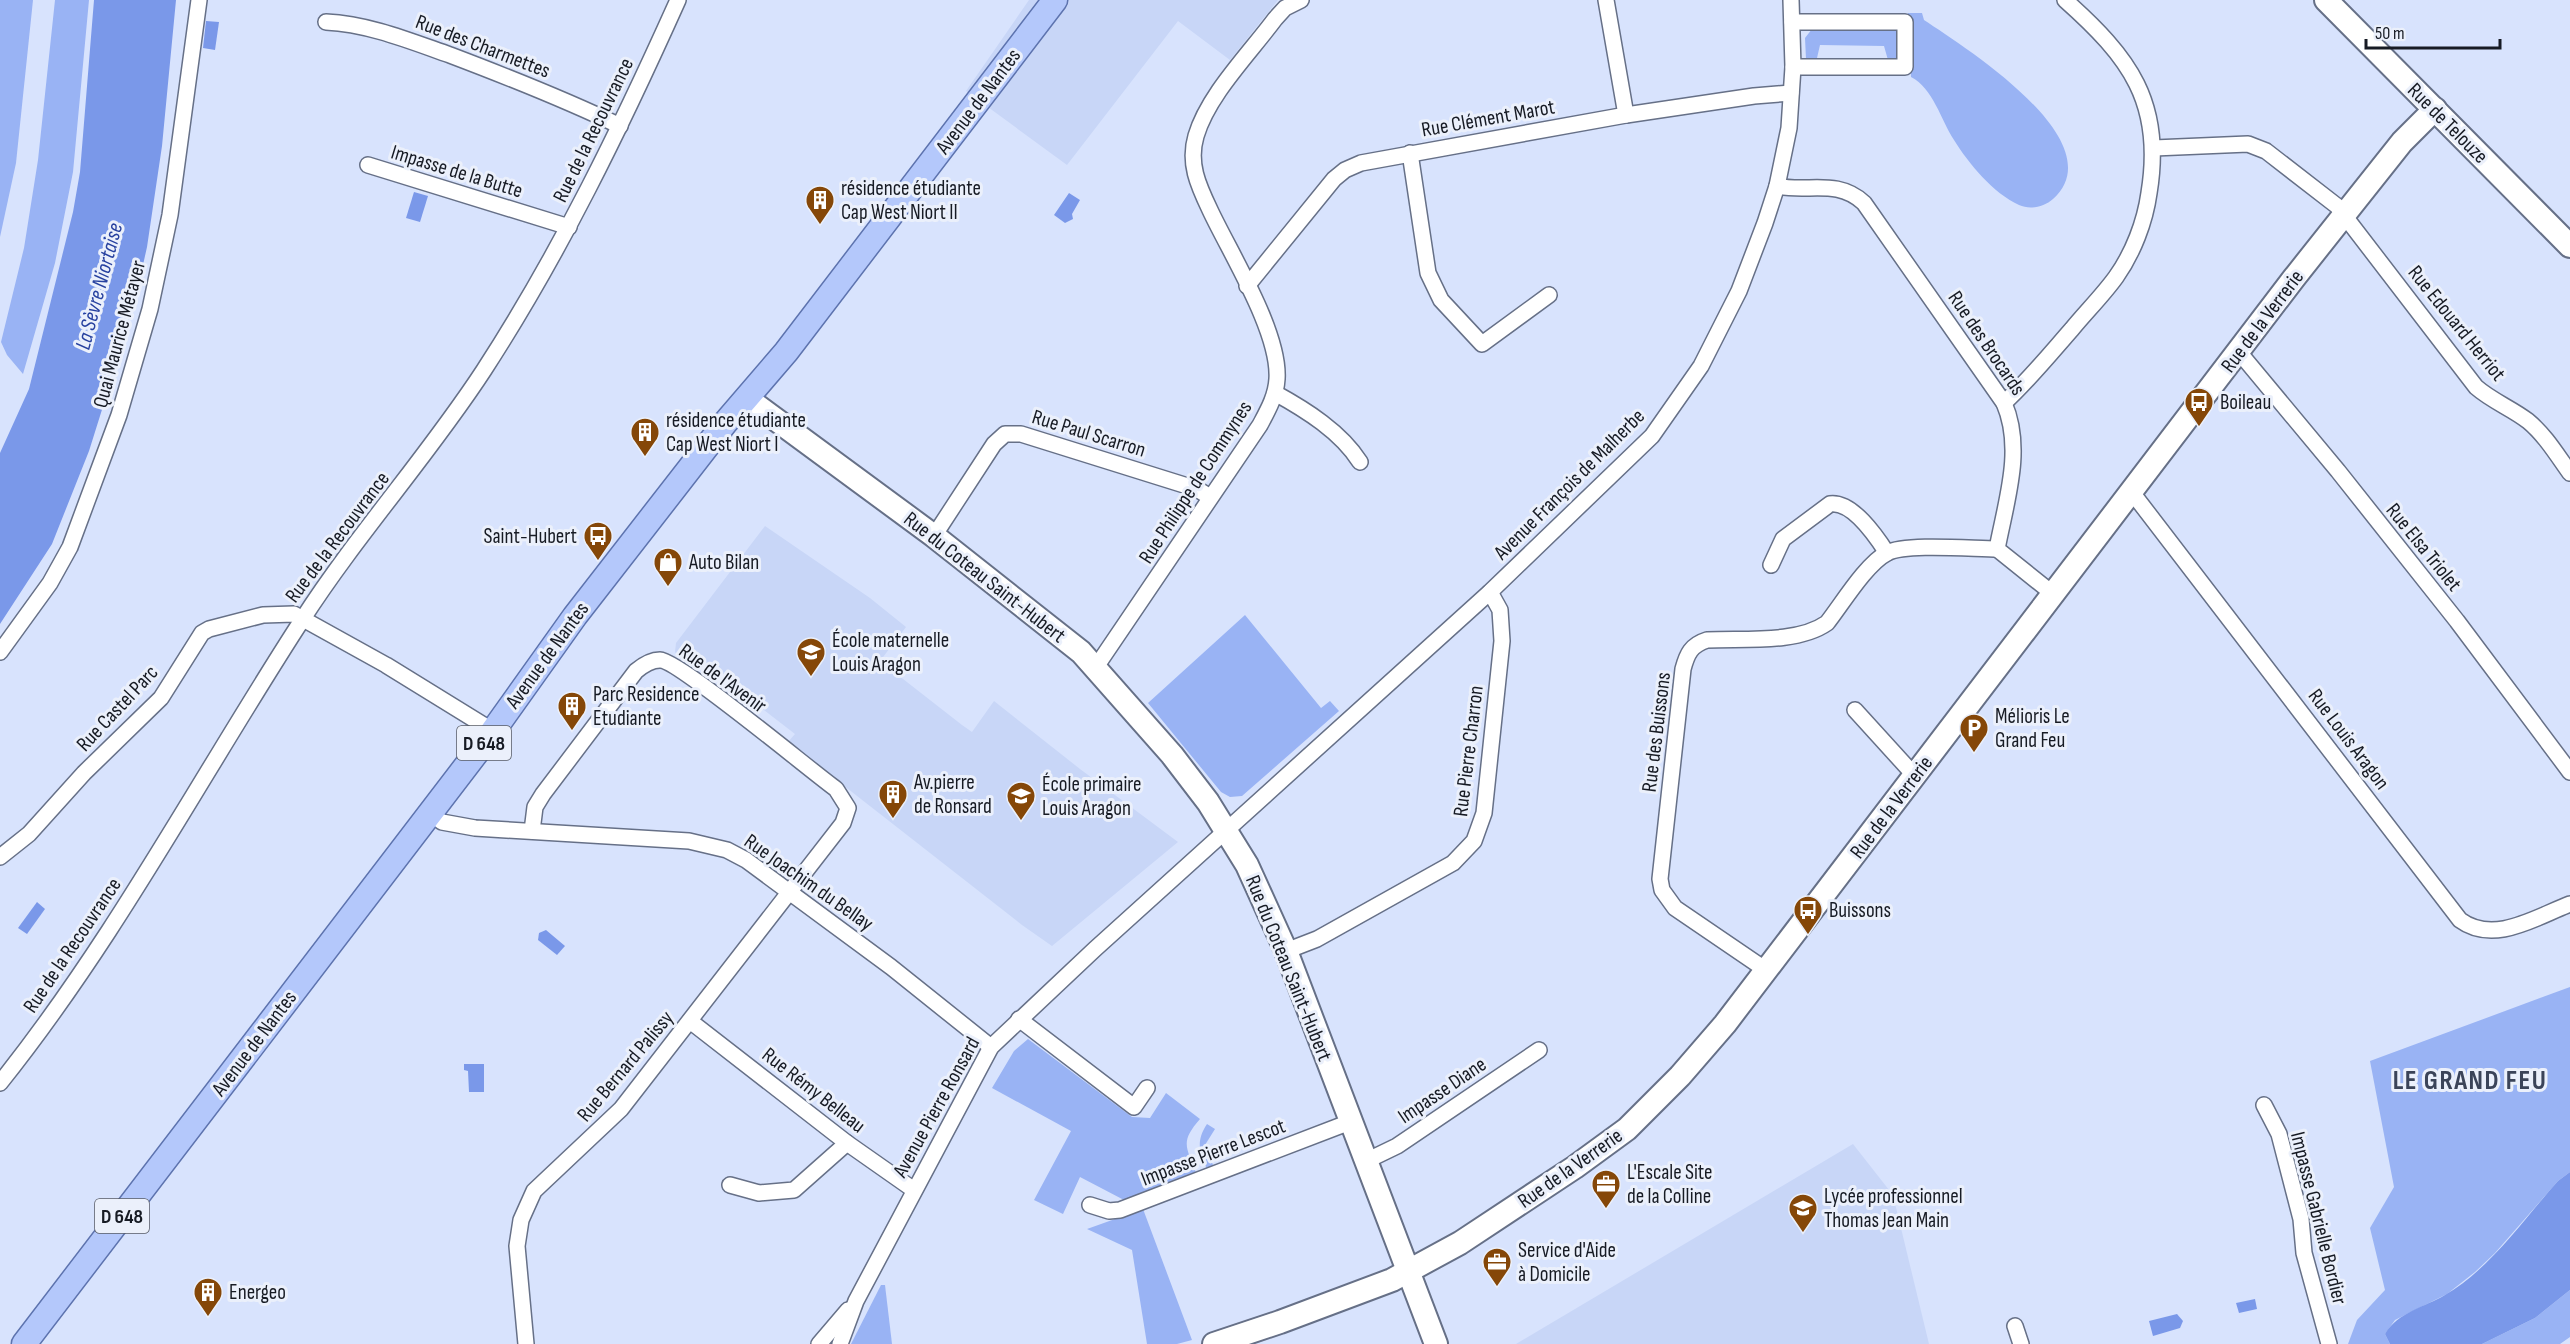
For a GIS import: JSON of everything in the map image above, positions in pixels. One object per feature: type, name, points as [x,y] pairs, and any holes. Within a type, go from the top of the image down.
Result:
[{"type":"main road","name":"Avenue de Nantes","points":[[24,1344],[493,731],[581,608],[725,423],[748,399],[1055,0]]},
{"type":"street","name":"Quai Maurice Métayer","points":[[0,652],[50,583],[70,547],[119,415],[150,309],[170,215],[199,0]]},
{"type":"street","name":"Rue de la Recouvrance","points":[[0,1083],[118,918],[303,618],[456,412],[513,325],[569,227],[620,126],[678,0]]},
{"type":"street","name":"Rue Philippe de Commynes","points":[[1096,667],[1260,425],[1275,393],[1277,377],[1272,342],[1199,188],[1192,156],[1201,118],[1215,97],[1275,19],[1285,8],[1301,0]]},
{"type":"street","points":[[1606,0],[1626,116]]},
{"type":"street","name":"Avenue François de Malherbe","points":[[1226,831],[1490,592],[1652,436],[1707,356],[1738,291],[1777,186],[1789,128],[1793,67],[1791,0]]},
{"type":"street","points":[[2004,403],[2022,386],[2116,277],[2139,231],[2147,206],[2154,148],[2149,113],[2121,57],[2103,34],[2065,0]]},
{"type":"street","name":"Rue de Telouze","points":[[2326,0],[2570,246]]},
{"type":"street","name":"Rue des Charmettes","points":[[326,22],[347,23],[396,36],[527,84],[620,126]]},
{"type":"street","points":[[1792,22],[1905,22],[1905,67],[1793,67]]},
{"type":"street","name":"Rue Clément Marot","points":[[1247,286],[1269,263],[1320,194],[1345,170],[1360,163],[1626,116],[1754,96],[1791,93]]},
{"type":"street","name":"Rue de la Verrerie","points":[[1214,1344],[1280,1323],[1409,1272],[1486,1226],[1575,1167],[1627,1129],[1703,1051],[1915,776],[2052,593],[2345,215],[2402,142],[2435,109]]},
{"type":"street","name":"Rue Edouard Herriot","points":[[2154,148],[2240,143],[2257,147],[2332,202],[2345,215],[2476,387],[2499,405],[2527,421],[2542,435],[2570,473]]},
{"type":"street","points":[[1410,153],[1428,273],[1441,300],[1482,344],[1549,295]]},
{"type":"street","name":"Impasse de la Butte","points":[[368,165],[569,227]]},
{"type":"street","name":"Rue des Brocards","points":[[1777,186],[1788,189],[1834,186],[1847,190],[1864,202],[2004,403],[2011,419],[2013,458],[1997,549]]},
{"type":"street","name":"Rue Elsa Triolet","points":[[2239,352],[2338,471],[2457,621],[2570,772]]},
{"type":"street","points":[[1275,393],[1297,405],[1349,445],[1360,462]]},
{"type":"street","name":"Rue du Coteau Saint-Hubert","points":[[748,399],[934,536],[1030,611],[1096,667],[1172,755],[1226,831],[1246,865],[1286,951],[1436,1344]]},
{"type":"street","name":"Rue Paul Scarron","points":[[934,536],[998,437],[1012,432],[1101,457],[1197,489],[1210,497]]},
{"type":"street","name":"Rue Louis Aragon","points":[[2131,491],[2460,921],[2479,931],[2502,930],[2570,904]]},
{"type":"street","points":[[1771,565],[1783,538],[1830,504],[1837,503],[1848,508],[1887,553],[1906,549],[1997,549],[2052,593]]},
{"type":"street","name":"Rue des Buissons","points":[[1766,970],[1674,908],[1662,890],[1660,879],[1685,661],[1696,643],[1707,640],[1798,636],[1817,630],[1827,623],[1873,564],[1887,553]]},
{"type":"street","name":"Rue Pierre Charron","points":[[1286,951],[1317,939],[1453,863],[1474,841],[1484,813],[1502,641],[1500,610],[1490,592]]},
{"type":"street","name":"Rue Castel Parc","points":[[0,857],[29,834],[84,773],[161,698],[202,633],[209,629],[263,615],[285,612],[303,618],[493,731]]},
{"type":"street","name":"Rue de l'Avenir","points":[[532,831],[536,807],[543,794],[636,671],[643,665],[660,660],[675,666],[713,694],[836,789],[846,801],[847,815],[843,823],[789,891]]},
{"type":"street","points":[[1855,710],[1915,776]]},
{"type":"street","name":"Rue Joachim du Bellay","points":[[430,813],[442,822],[455,826],[707,844],[746,860],[891,967],[991,1047]]},
{"type":"street","name":"Avenue Pierre Ronsard","points":[[840,1344],[856,1301],[991,1047],[1226,831]]},
{"type":"street","name":"Rue Bernard Palissy","points":[[526,1344],[517,1246],[521,1220],[528,1202],[543,1182],[610,1122],[789,891]]},
{"type":"street","points":[[1019,1019],[1134,1107],[1148,1088]]},
{"type":"street","name":"Rue Rémy Belleau","points":[[690,1021],[847,1143],[914,1190]]},
{"type":"street","name":"Impasse Diane","points":[[1366,1161],[1397,1146],[1539,1050]]},
{"type":"street","name":"Impasse Gabrielle Bordier","points":[[2264,1105],[2279,1134],[2301,1219],[2304,1253],[2329,1344]]},
{"type":"street","name":"Impasse Pierre Lescot","points":[[1090,1205],[1109,1211],[1120,1210],[1350,1122]]},
{"type":"street","points":[[730,1185],[759,1193],[794,1190],[847,1143]]},
{"type":"street","points":[[819,1344],[856,1301]]},
{"type":"street","points":[[2015,1326],[2021,1344]]},
{"type":"shaded area","points":[[0,0],[33,0],[16,163],[0,237]]},
{"type":"shaded area","points":[[55,0],[89,0],[73,172],[55,263],[23,374],[7,355],[1,342],[24,248],[38,160]]},
{"type":"shaded area","points":[[1029,0],[1278,0],[1230,60],[1178,21],[1067,165],[966,91]]},
{"type":"shaded area","points":[[1908,13],[1922,13],[1924,20],[1999,73],[2027,98],[2050,124],[2065,151],[2067,176],[2053,199],[2041,206],[2023,207],[2000,193],[1967,159],[1949,132],[1931,96],[1919,82],[1911,77]]},
{"type":"shaded area","points":[[1895,27],[1898,32],[1900,60],[1888,60],[1884,46],[1820,45],[1817,58],[1806,59],[1805,38],[1812,29]]},
{"type":"shaded area","points":[[765,526],[870,598],[906,627],[880,661],[962,725],[972,732],[994,701],[1178,842],[1052,946],[1022,925],[788,742],[795,734],[694,656],[687,664],[678,657],[675,652],[676,643]]},
{"type":"shaded area","points":[[1245,615],[1321,708],[1330,701],[1339,711],[1242,796],[1230,797],[1221,792],[1148,703]]},
{"type":"shaded area","points":[[2570,987],[2570,1172],[2558,1181],[2495,1253],[2475,1272],[2447,1294],[2395,1320],[2385,1334],[2390,1344],[2348,1344],[2357,1320],[2385,1290],[2370,1228],[2394,1187],[2370,1061]]},
{"type":"shaded area","points":[[1028,1039],[1132,1117],[1150,1118],[1166,1093],[1200,1119],[1187,1139],[1188,1150],[1196,1173],[1124,1200],[1080,1177],[1063,1214],[1034,1200],[1071,1131],[992,1088],[1014,1051]]},
{"type":"shaded area","points":[[1207,1124],[1215,1129],[1205,1145],[1213,1165],[1207,1169],[1200,1141]]},
{"type":"shaded area","name":"Lycée professionnel Thomas Jean Main","points":[[1853,1144],[1893,1195],[1929,1344],[1516,1344]]},
{"type":"shaded area","points":[[1143,1209],[1192,1340],[1177,1344],[1147,1344],[1132,1250],[1087,1229]]},
{"type":"shaded area","points":[[881,1285],[885,1285],[892,1344],[851,1344]]},
{"type":"shaded area","points":[[2570,1290],[2570,1337],[2560,1344],[2482,1344],[2535,1318]]},
{"type":"water","name":"La Sèvre Niortaise","points":[[94,0],[176,0],[162,146],[147,247],[132,314],[89,451],[52,544],[0,624],[0,453],[29,389],[73,212],[80,172]]},
{"type":"water","points":[[206,21],[219,22],[215,50],[203,48]]},
{"type":"water","points":[[414,192],[428,196],[420,222],[406,218]]},
{"type":"water","points":[[1069,193],[1080,200],[1072,214],[1073,219],[1065,223],[1054,215]]},
{"type":"water","points":[[37,902],[45,909],[27,934],[18,928]]},
{"type":"water","points":[[546,930],[565,946],[557,955],[538,940],[539,933]]},
{"type":"water","points":[[464,1064],[484,1064],[484,1092],[469,1092],[468,1071],[464,1070]]},
{"type":"water","points":[[2570,1172],[2570,1290],[2535,1318],[2482,1344],[2390,1344],[2385,1334],[2390,1326],[2404,1315],[2462,1284],[2492,1257],[2558,1181]]},
{"type":"water","points":[[2255,1299],[2257,1309],[2239,1313],[2236,1303]]},
{"type":"water","points":[[2177,1314],[2183,1321],[2180,1328],[2153,1336],[2149,1321]]},
{"type":"place","name":"résidence étudiante Cap West Niort II","points":[[820,226]]},
{"type":"place","name":"Boileau","points":[[2199,428]]},
{"type":"place","name":"résidence étudiante Cap West Niort I","points":[[645,458]]},
{"type":"place","name":"Saint-Hubert","points":[[598,562]]},
{"type":"place","name":"Auto Bilan","points":[[668,588]]},
{"type":"place","name":"École maternelle Louis Aragon","points":[[811,678]]},
{"type":"place","name":"Parc Residence Etudiante","points":[[572,732]]},
{"type":"place","name":"Mélioris Le Grand Feu","points":[[1974,754]]},
{"type":"place","name":"Av.pierre de Ronsard","points":[[893,820]]},
{"type":"place","name":"École primaire Louis Aragon","points":[[1021,822]]},
{"type":"place","name":"Buissons","points":[[1808,936]]},
{"type":"place","name":"L'Escale Site de la Colline","points":[[1606,1210]]},
{"type":"place","name":"Lycée professionnel Thomas Jean Main","points":[[1803,1234]]},
{"type":"place","name":"Service d'Aide à Domicile","points":[[1497,1288]]},
{"type":"place","name":"Energeo","points":[[208,1318]]},
{"type":"district","name":"LE GRAND FEU","points":[[2470,1080]]}]
